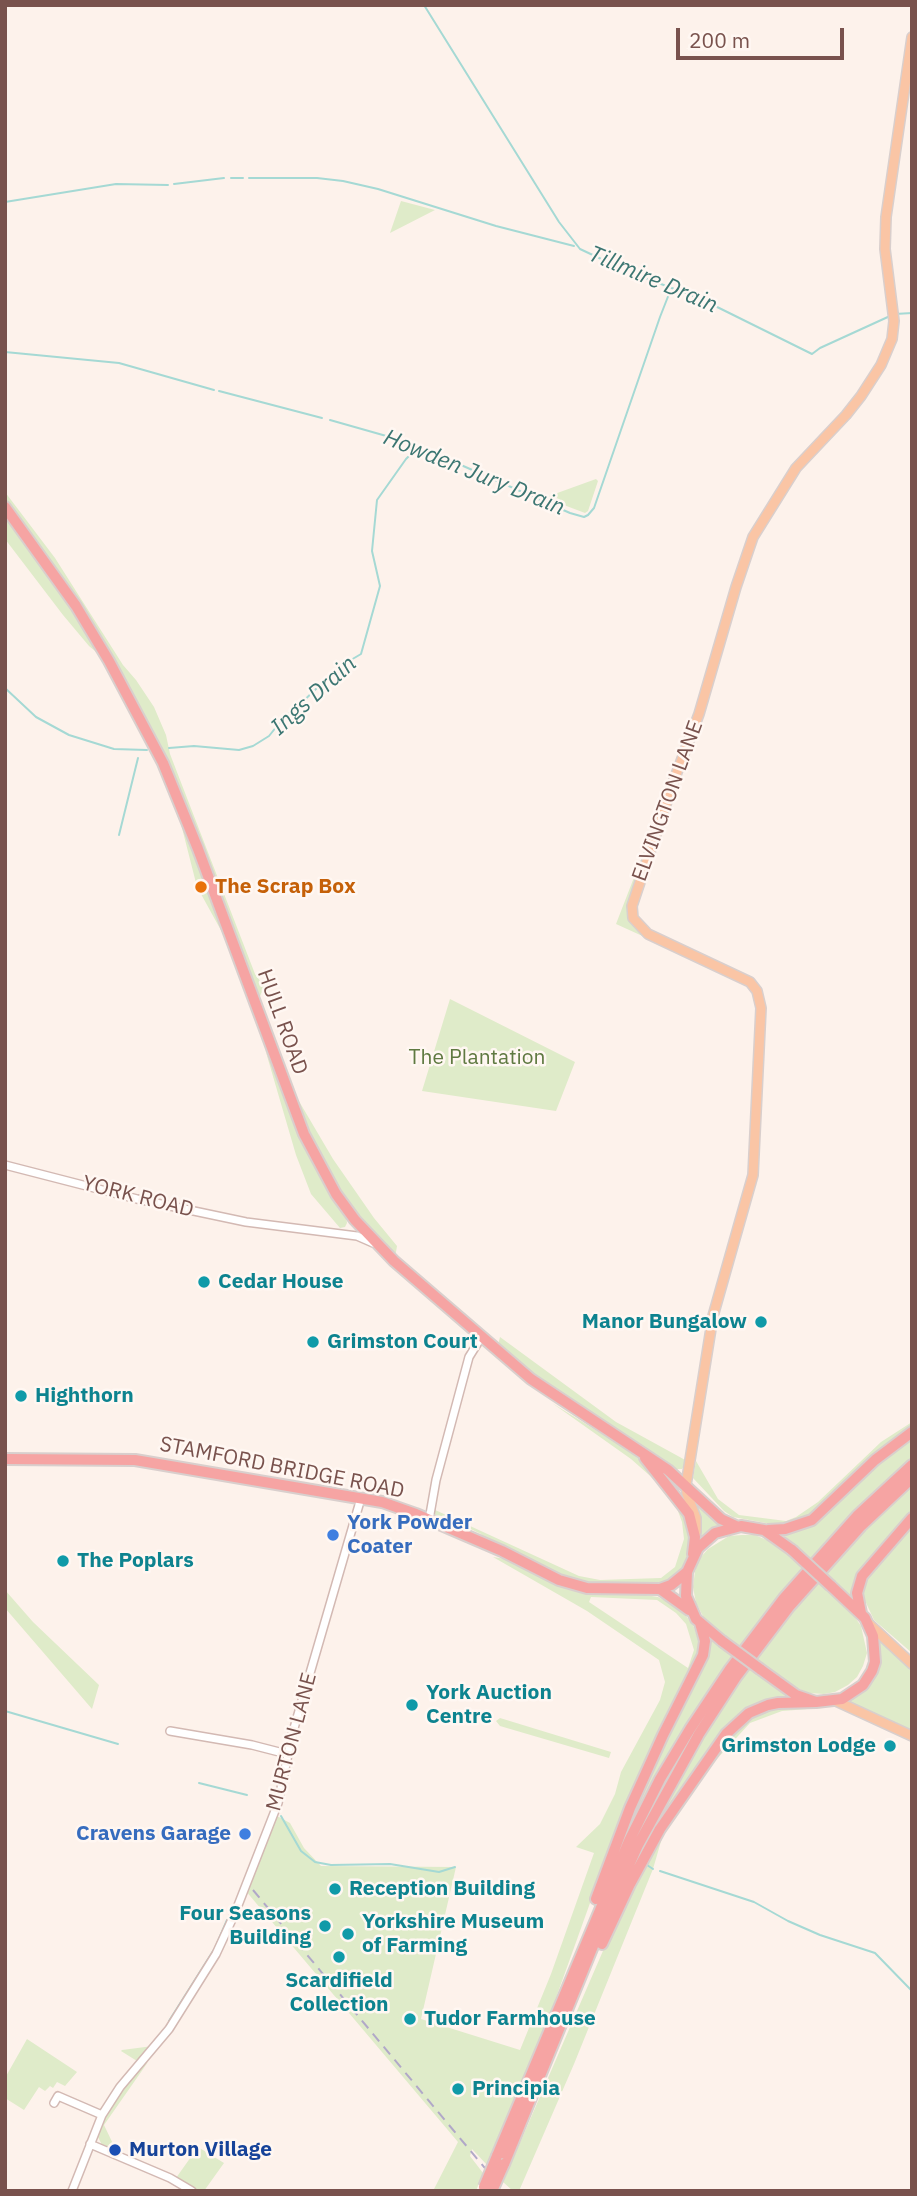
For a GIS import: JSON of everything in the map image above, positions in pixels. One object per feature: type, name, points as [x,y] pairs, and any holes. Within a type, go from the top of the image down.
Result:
[{"type":"highway","name":"HULL ROAD","points":[[5,507],[81,614],[114,669],[163,763],[198,849],[303,1134],[336,1194],[376,1244],[531,1378],[668,1470],[721,1519],[736,1526]]},
{"type":"highway","points":[[692,1557],[707,1539],[722,1530],[736,1526],[785,1530],[812,1520],[875,1460],[912,1432]]},
{"type":"highway","name":"HULL ROAD","points":[[642,1455],[686,1508],[693,1523],[695,1537],[687,1572]]},
{"type":"highway","name":"STAMFORD BRIDGE ROAD","points":[[5,1459],[135,1460],[382,1502],[416,1514],[574,1585],[596,1589],[660,1589]]},
{"type":"highway","points":[[500,2160],[590,1929],[650,1799],[690,1729],[730,1669],[820,1555],[912,1465]]},
{"type":"highway","points":[[486,2189],[638,1844],[671,1782],[719,1703],[789,1606],[861,1527],[912,1478]]},
{"type":"highway","points":[[575,1992],[660,1829],[726,1734],[749,1713],[768,1705],[836,1702],[857,1691],[872,1671],[876,1653],[873,1636],[857,1593],[862,1576],[912,1518]]},
{"type":"highway","points":[[764,1530],[792,1550],[865,1619]]},
{"type":"highway","points":[[590,1929],[594,1905],[630,1808],[703,1655],[705,1642],[686,1596],[687,1572]]},
{"type":"highway","points":[[660,1589],[671,1585],[687,1572]]},
{"type":"highway","points":[[660,1589],[678,1600],[722,1641],[760,1669],[796,1695],[816,1702]]},
{"type":"main road","name":"ELVINGTON LANE","points":[[695,1537],[696,1518],[686,1485],[713,1316],[753,1175],[761,1008],[757,991],[750,982],[648,934],[633,918],[632,906],[674,780],[704,701],[725,620],[753,537],[796,468],[846,415],[870,382],[889,347],[894,321],[885,232],[912,37]]},
{"type":"main road","points":[[865,1619],[912,1664]]},
{"type":"main road","points":[[836,1702],[912,1736]]},
{"type":"street","name":"YORK ROAD","points":[[5,1165],[137,1199],[272,1226],[357,1236],[376,1244]]},
{"type":"street","points":[[339,1233],[349,1230],[357,1223]]},
{"type":"street","points":[[429,1520],[469,1357],[482,1336]]},
{"type":"street","points":[[416,1514],[433,1496]]},
{"type":"street","name":"MURTON LANE","points":[[72,2191],[102,2115],[120,2087],[169,2029],[216,1954],[235,1913],[278,1803],[287,1754],[361,1498]]},
{"type":"street","points":[[170,1731],[287,1754]]},
{"type":"street","points":[[50,2090],[56,2100],[102,2115]]},
{"type":"street","points":[[90,2144],[170,2178],[192,2191]]},
{"type":"green space","points":[[401,201],[435,210],[390,233]]},
{"type":"green space","points":[[596,479],[598,481],[585,513],[548,499],[549,496]]},
{"type":"green space","points":[[5,492],[55,558],[123,665],[154,707],[255,974],[264,986],[259,999],[293,1091],[333,1159],[397,1246],[395,1258],[349,1205],[329,1176],[308,1136],[161,754],[5,502]]},
{"type":"green space","points":[[5,513],[55,583],[102,657],[63,615],[5,539]]},
{"type":"green space","points":[[181,824],[184,824],[223,934],[201,894],[206,891],[201,881],[196,883]]},
{"type":"green space","points":[[645,849],[632,920],[638,930],[649,939],[616,924]]},
{"type":"green space","name":"The Plantation","points":[[450,999],[575,1062],[556,1111],[422,1091]]},
{"type":"green space","points":[[265,1049],[303,1143],[346,1216],[345,1227],[340,1228],[311,1194],[296,1155]]},
{"type":"green space","points":[[500,1337],[616,1422],[687,1461],[682,1469],[674,1469],[636,1441],[555,1391],[498,1345]]},
{"type":"green space","points":[[552,1403],[628,1450],[651,1469],[687,1513],[692,1550],[681,1572],[666,1582],[655,1584],[575,1582],[484,1539],[481,1534],[456,1522],[444,1523],[432,1514],[433,1509],[579,1576],[600,1580],[661,1578],[675,1567],[684,1539],[682,1522],[675,1503],[657,1482],[631,1459]]},
{"type":"green space","points":[[912,1422],[912,1428],[808,1517],[782,1526],[733,1517],[693,1478],[696,1461],[718,1499],[739,1515],[786,1521],[818,1502],[881,1442]]},
{"type":"green space","points":[[912,1435],[912,1460],[811,1560],[781,1533],[800,1529]]},
{"type":"green space","points":[[912,1483],[912,1513],[858,1574],[853,1582],[853,1601],[833,1584],[824,1571]]},
{"type":"green space","points":[[690,1494],[724,1526],[702,1539]]},
{"type":"green space","points":[[912,1521],[912,1653],[874,1620],[861,1592],[867,1577]]},
{"type":"green space","points":[[755,1535],[776,1544],[803,1568],[741,1647],[714,1629],[704,1618],[696,1603],[693,1587],[695,1571],[700,1558],[708,1549],[729,1536]]},
{"type":"green space","points":[[493,1557],[513,1560],[594,1595],[639,1594],[658,1597],[687,1617],[694,1627],[701,1649],[618,1825],[552,2009],[487,2165],[472,2149],[470,2156],[483,2173],[476,2191],[433,2191],[458,2142],[245,1890],[277,1816],[290,1823],[304,1848],[321,1866],[456,1867],[421,2019],[520,2050],[551,1974],[594,1853],[576,1847],[600,1824],[615,1794],[621,1772],[660,1700],[665,1682],[659,1660],[587,1611]],"holes":[[[591,1597],[657,1600],[686,1624],[694,1650],[688,1668],[589,1602]]]},
{"type":"green space","points":[[816,1580],[852,1613],[861,1626],[867,1653],[857,1677],[835,1692],[824,1694],[808,1693],[793,1686],[755,1657]]},
{"type":"green space","points":[[5,1590],[33,1622],[99,1685],[92,1709],[5,1608]]},
{"type":"green space","points":[[879,1638],[912,1670],[912,1732],[846,1701],[867,1683]]},
{"type":"green space","points":[[710,1639],[734,1657],[616,1859],[627,1825]]},
{"type":"green space","points":[[748,1667],[790,1697],[775,1700],[740,1715],[640,1858],[635,1859],[674,1783]]},
{"type":"green space","points":[[791,1705],[822,1708],[782,1711],[750,1723],[704,1773],[735,1729],[761,1711]]},
{"type":"green space","points":[[500,1718],[611,1752],[609,1758],[500,1726],[496,1721]]},
{"type":"green space","points":[[662,1838],[653,1869],[574,2064],[519,2191],[513,2191],[503,2182],[609,1937],[648,1857]]},
{"type":"green space","points":[[27,2039],[77,2072],[65,2086],[57,2082],[53,2088],[50,2086],[45,2091],[39,2087],[24,2110],[5,2098],[5,2078]]},
{"type":"green space","points":[[153,2046],[137,2061],[121,2051],[122,2050]]},
{"type":"green space","points":[[148,2062],[104,2125],[115,2148],[102,2145],[97,2135],[105,2115],[138,2070]]},
{"type":"green space","points":[[198,2147],[224,2163],[204,2191],[198,2191],[176,2178]]},
{"type":"waterway","name":"Tillmire Drain","points":[[424,5],[559,222],[580,249],[629,272],[701,299],[812,354],[890,316]]},
{"type":"waterway","points":[[174,184],[224,178]]},
{"type":"waterway","points":[[231,178],[243,178]]},
{"type":"waterway","points":[[249,178],[317,178],[343,181],[574,246]]},
{"type":"waterway","points":[[5,202],[116,184],[168,185]]},
{"type":"waterway","name":"Howden Jury Drain","points":[[330,420],[411,443],[584,517],[594,508],[660,317],[669,294],[674,290]]},
{"type":"waterway","name":"Tillmire Drain","points":[[895,314],[912,313]]},
{"type":"waterway","points":[[5,352],[119,363],[214,390]]},
{"type":"waterway","points":[[219,391],[322,418]]},
{"type":"waterway","name":"Ings Drain","points":[[169,748],[194,746],[239,750],[253,746],[269,736],[285,716],[339,667],[361,654],[380,586],[372,551],[377,500],[406,459],[418,447]]},
{"type":"waterway","name":"Ings Drain","points":[[5,688],[36,717],[69,735],[114,749],[147,750]]},
{"type":"waterway","points":[[119,835],[138,758]]},
{"type":"waterway","points":[[5,1711],[118,1744]]},
{"type":"waterway","points":[[199,1783],[247,1795]]},
{"type":"waterway","points":[[281,1816],[301,1851],[315,1862],[331,1865],[390,1864],[439,1872],[455,1867]]},
{"type":"waterway","points":[[647,1865],[653,1869]]},
{"type":"waterway","points":[[660,1871],[754,1902],[820,1935],[875,1953],[912,1991]]},
{"type":"waterway","points":[[169,2021],[215,1948],[227,1920]]},
{"type":"railway","points":[[253,1890],[504,2191]]},
{"type":"place","name":"The Scrap Box","points":[[201,887]]},
{"type":"place","name":"Cedar House","points":[[204,1282]]},
{"type":"place","name":"Manor Bungalow","points":[[761,1322]]},
{"type":"place","name":"Grimston Court","points":[[313,1342]]},
{"type":"place","name":"Highthorn","points":[[21,1396]]},
{"type":"place","name":"York Powder Coater","points":[[333,1535]]},
{"type":"place","name":"The Poplars","points":[[63,1561]]},
{"type":"place","name":"York Auction Centre","points":[[412,1705]]},
{"type":"place","name":"Grimston Lodge","points":[[890,1746]]},
{"type":"place","name":"Cravens Garage","points":[[245,1834]]},
{"type":"place","name":"Reception Building","points":[[335,1889]]},
{"type":"place","name":"Four Seasons Building","points":[[325,1926]]},
{"type":"place","name":"Yorkshire Museum of Farming","points":[[348,1934]]},
{"type":"place","name":"Scardifield Collection","points":[[339,1957]]},
{"type":"place","name":"Tudor Farmhouse","points":[[410,2019]]},
{"type":"place","name":"Principia","points":[[458,2089]]},
{"type":"place","name":"Murton Village","points":[[115,2150]]}]
